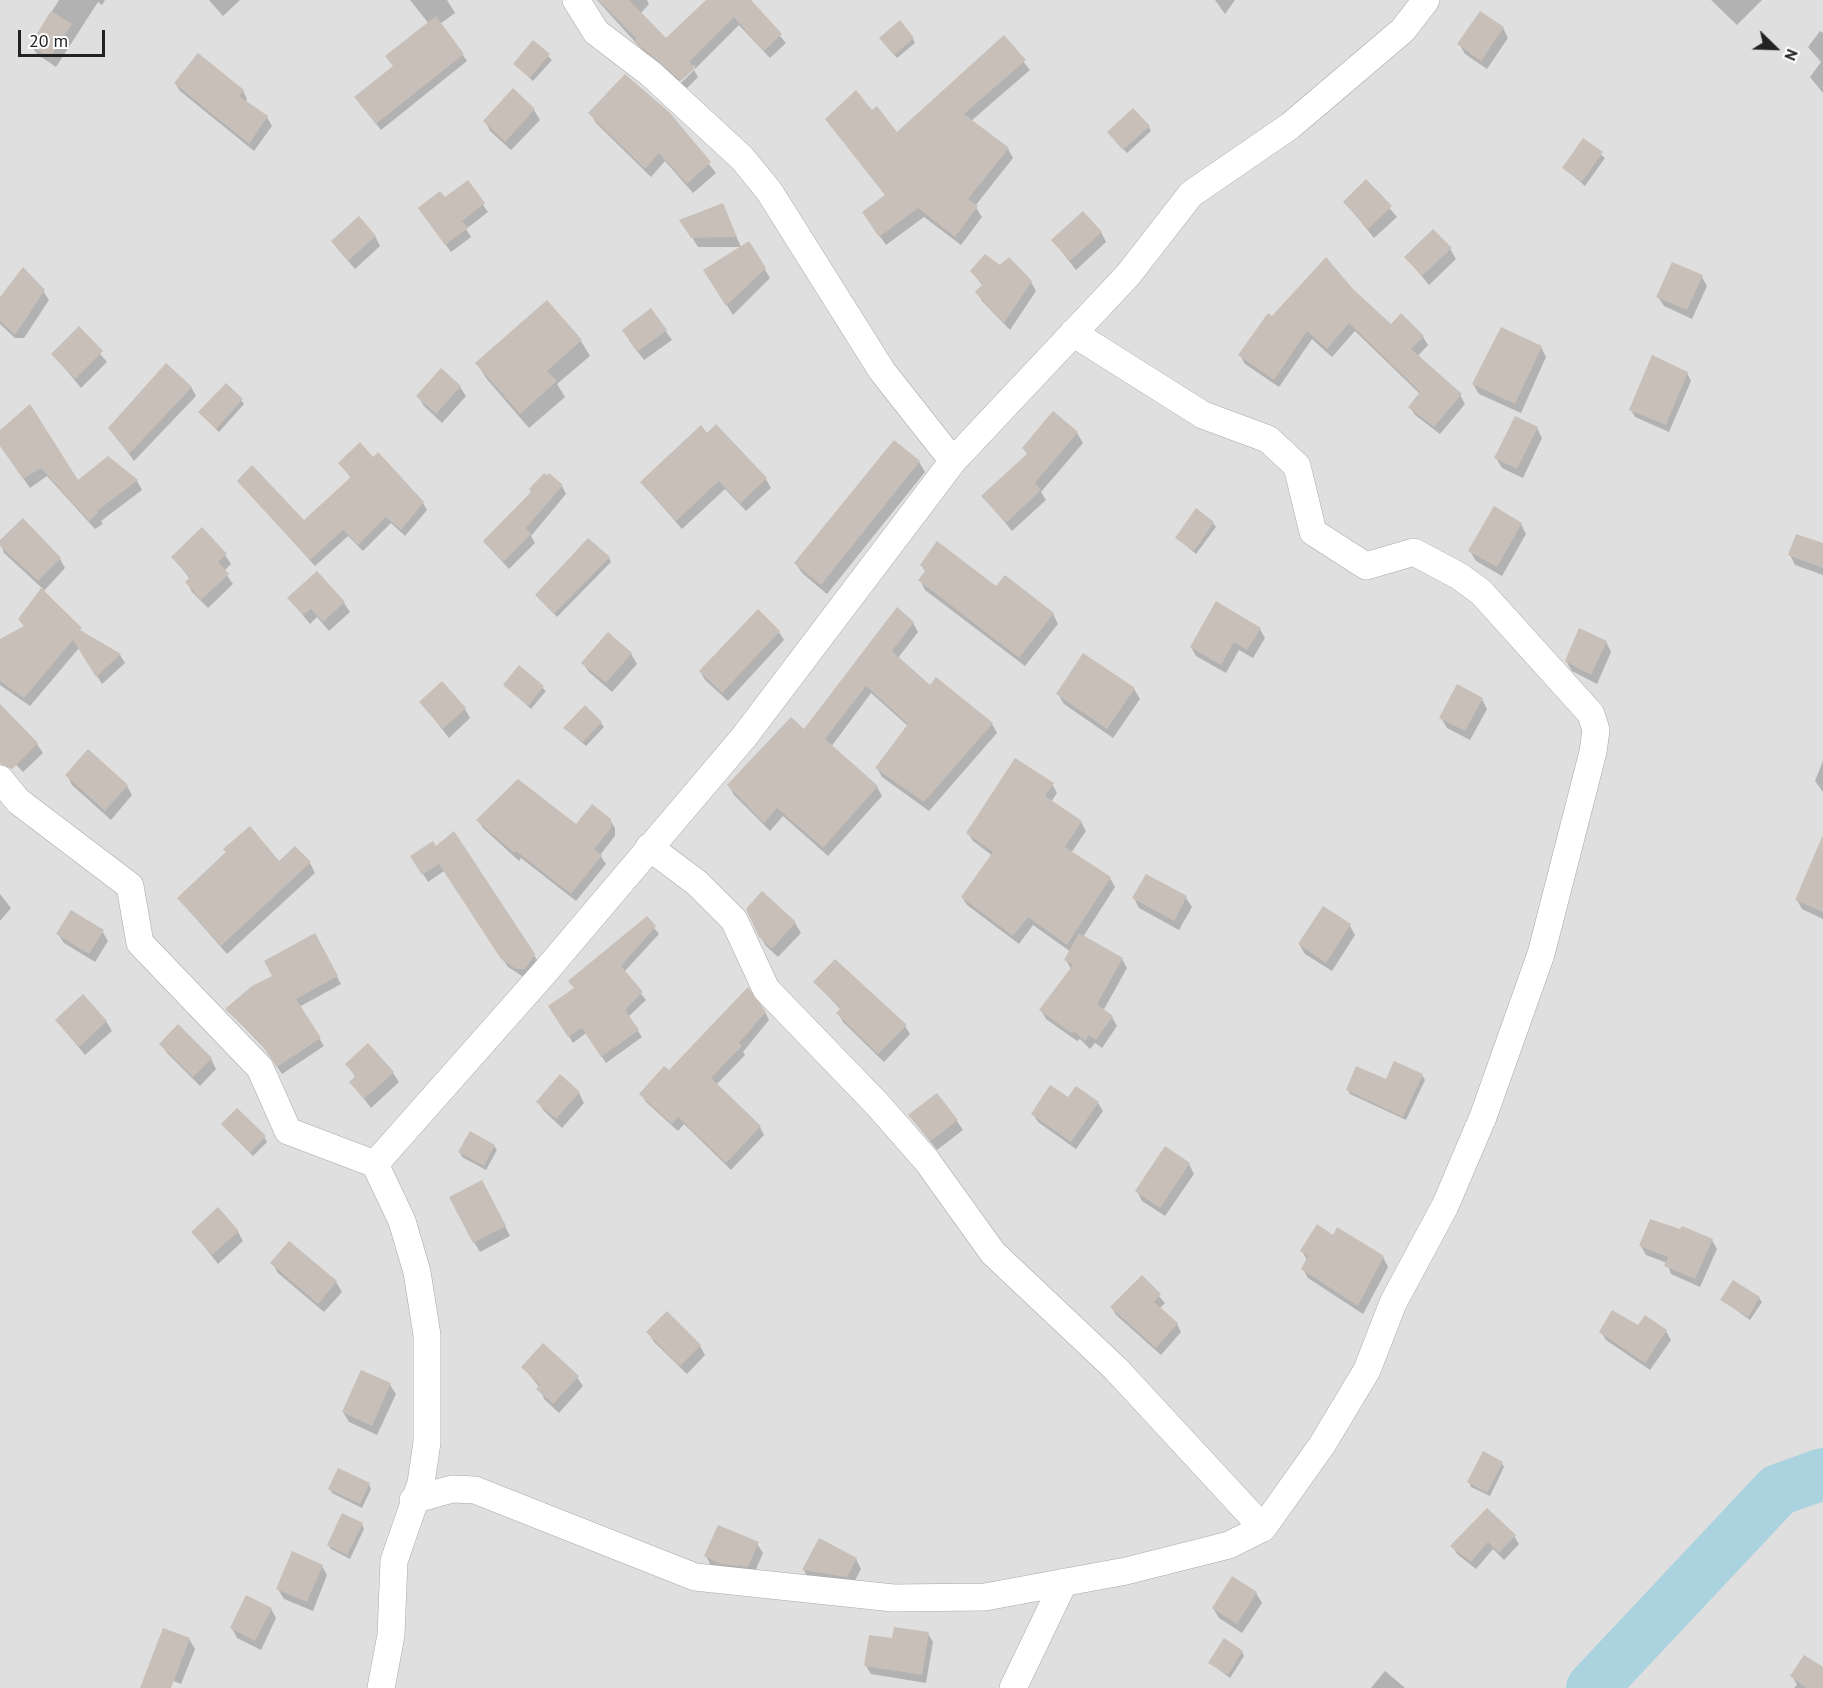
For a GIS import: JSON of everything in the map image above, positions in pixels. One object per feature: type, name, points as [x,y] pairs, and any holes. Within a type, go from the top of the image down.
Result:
[{"type":"street","points":[[576,0],[596,32],[651,74],[742,158],[769,191],[882,371],[953,461]]},
{"type":"street","points":[[375,1164],[544,973],[744,737],[953,461],[1128,275],[1191,195],[1290,126],[1403,30],[1426,0]]},
{"type":"street","points":[[413,1500],[452,1489],[475,1490],[695,1577],[893,1598],[985,1597],[1126,1571],[1229,1545],[1263,1528],[1322,1444],[1367,1371],[1393,1303],[1445,1206],[1483,1117],[1541,954],[1593,752],[1596,730],[1592,714],[1481,592],[1459,576],[1414,552],[1366,566],[1312,532],[1297,466],[1268,439],[1203,415],[1073,333]]},
{"type":"street","points":[[0,779],[18,801],[130,886],[140,943],[260,1068],[288,1131],[375,1164],[405,1231],[417,1272],[427,1335],[427,1442],[421,1483],[413,1500],[394,1562],[391,1635],[381,1688]]},
{"type":"street","points":[[649,847],[698,883],[734,920],[766,989],[878,1105],[927,1161],[993,1253],[1116,1369],[1263,1528]]},
{"type":"street","points":[[1013,1688],[1064,1582]]},
{"type":"shaded area","points":[[0,0],[1823,0],[1823,1688],[0,1688]]},
{"type":"building","points":[[598,0],[629,0],[666,38],[706,0],[751,0],[782,34],[764,51],[734,17],[689,62],[695,68],[681,81],[641,47],[635,40],[636,38]]},
{"type":"building","points":[[51,11],[72,24],[50,58],[30,45]]},
{"type":"building","points":[[1480,11],[1504,27],[1481,61],[1457,44]]},
{"type":"building","points":[[436,16],[464,54],[376,124],[354,97],[393,66],[385,56]]},
{"type":"building","points":[[900,20],[914,38],[894,55],[879,38]]},
{"type":"building","points":[[1004,35],[1026,60],[964,114],[1009,148],[968,199],[978,206],[955,237],[918,208],[879,237],[862,212],[885,195],[825,119],[856,90],[872,110],[877,106],[897,132]]},
{"type":"building","points":[[533,40],[550,54],[530,78],[513,64]]},
{"type":"building","points":[[198,53],[244,90],[239,96],[268,116],[249,144],[174,83]]},
{"type":"building","points":[[625,74],[669,112],[711,162],[687,184],[659,153],[645,169],[588,113]]},
{"type":"building","points":[[513,88],[535,109],[505,142],[483,121]]},
{"type":"building","points":[[1133,108],[1150,126],[1123,150],[1107,132]]},
{"type":"building","points":[[1583,138],[1603,152],[1582,182],[1562,168]]},
{"type":"building","points":[[1366,179],[1392,206],[1368,229],[1343,202]]},
{"type":"building","points":[[468,180],[485,203],[462,221],[468,228],[445,245],[418,208],[440,191],[445,197]]},
{"type":"building","points":[[723,203],[737,237],[691,238],[679,220]]},
{"type":"building","points":[[1083,211],[1102,232],[1070,261],[1051,240]]},
{"type":"building","points":[[359,216],[376,236],[348,261],[331,241]]},
{"type":"building","points":[[1433,229],[1452,248],[1422,276],[1404,257]]},
{"type":"building","points":[[749,241],[766,268],[726,306],[703,270]]},
{"type":"building","points":[[985,254],[1000,265],[1009,257],[1032,281],[1004,323],[975,292],[983,284],[970,271]]},
{"type":"building","points":[[1326,257],[1353,289],[1391,324],[1401,313],[1424,336],[1411,349],[1462,394],[1434,427],[1408,407],[1420,392],[1349,323],[1327,349],[1307,331],[1274,380],[1238,355],[1268,313],[1272,316]]},
{"type":"building","points":[[1672,262],[1703,275],[1687,310],[1656,297]]},
{"type":"building","points":[[23,267],[45,290],[15,335],[0,321],[0,297]]},
{"type":"building","points":[[547,300],[582,340],[547,371],[557,381],[520,414],[475,363]]},
{"type":"building","points":[[651,308],[667,330],[637,352],[622,330]]},
{"type":"building","points":[[79,326],[103,351],[75,379],[51,354]]},
{"type":"building","points":[[1501,327],[1542,346],[1515,404],[1472,384]]},
{"type":"building","points":[[1652,355],[1688,372],[1666,425],[1629,410]]},
{"type":"building","points":[[166,363],[192,387],[129,454],[108,428]]},
{"type":"building","points":[[441,368],[461,386],[436,414],[416,396]]},
{"type":"building","points":[[226,383],[243,399],[216,429],[198,412]]},
{"type":"building","points":[[30,404],[78,480],[108,456],[138,480],[97,511],[98,513],[89,521],[41,468],[23,479],[0,446],[0,430]]},
{"type":"building","points":[[1053,411],[1078,432],[1035,483],[1041,490],[1006,523],[981,496],[1028,453],[1022,448]]},
{"type":"building","points":[[1515,416],[1538,427],[1517,469],[1494,458]]},
{"type":"building","points":[[716,424],[767,478],[740,504],[719,481],[676,521],[640,482],[701,425],[707,433]]},
{"type":"building","points":[[894,440],[920,461],[821,585],[794,563]]},
{"type":"building","points":[[360,442],[373,457],[378,452],[424,502],[401,530],[386,517],[358,545],[343,530],[310,560],[237,481],[252,465],[304,520],[351,477],[338,463]]},
{"type":"building","points":[[544,473],[547,475],[549,473],[563,485],[526,528],[531,534],[503,562],[483,541],[531,492],[529,489]]},
{"type":"building","points":[[1494,506],[1522,523],[1497,567],[1468,551]]},
{"type":"building","points":[[1196,508],[1214,522],[1194,551],[1175,538]]},
{"type":"building","points":[[23,518],[61,558],[38,581],[0,546],[0,540]]},
{"type":"building","points":[[202,527],[227,554],[218,562],[229,574],[201,600],[185,582],[190,577],[171,557]]},
{"type":"building","points":[[1796,534],[1823,543],[1823,568],[1788,555]]},
{"type":"building","points":[[588,538],[610,557],[554,614],[535,595]]},
{"type":"building","points":[[937,541],[996,586],[1005,575],[1054,613],[1019,658],[918,580],[926,570],[920,565]]},
{"type":"building","points":[[317,571],[345,602],[323,622],[311,609],[303,615],[287,598]]},
{"type":"building","points":[[41,588],[82,628],[80,630],[121,654],[96,677],[73,640],[24,698],[0,681],[0,639],[24,626],[18,619]]},
{"type":"building","points":[[1216,601],[1261,628],[1247,650],[1234,642],[1221,665],[1190,647]]},
{"type":"building","points":[[897,607],[914,622],[892,651],[930,685],[936,677],[993,723],[924,802],[875,768],[908,724],[866,686],[825,739],[878,786],[823,848],[777,808],[764,823],[727,785],[791,717],[804,729]]},
{"type":"building","points":[[758,609],[780,631],[722,693],[699,671]]},
{"type":"building","points":[[1579,628],[1607,641],[1591,675],[1565,661]]},
{"type":"building","points":[[608,632],[632,653],[606,683],[581,663]]},
{"type":"building","points":[[1083,653],[1135,688],[1107,729],[1056,694]]},
{"type":"building","points":[[519,665],[544,686],[528,706],[503,685]]},
{"type":"building","points":[[442,681],[466,708],[443,729],[419,702]]},
{"type":"building","points":[[1457,684],[1483,698],[1465,731],[1439,718]]},
{"type":"building","points":[[0,704],[38,743],[12,769],[0,764]]},
{"type":"building","points":[[585,705],[602,722],[583,742],[563,728]]},
{"type":"building","points":[[88,749],[128,785],[105,811],[65,775]]},
{"type":"building","points":[[1015,758],[1054,783],[1045,796],[1082,821],[1065,847],[1111,877],[1067,945],[1028,917],[1013,936],[961,897],[993,852],[966,833]]},
{"type":"building","points":[[518,779],[576,824],[592,804],[611,819],[611,828],[594,849],[602,855],[571,894],[516,851],[514,853],[476,820]]},
{"type":"building","points":[[250,826],[279,861],[295,846],[311,862],[221,946],[177,898],[226,852],[223,849]]},
{"type":"building","points":[[454,831],[535,954],[525,969],[516,969],[501,959],[439,864],[422,875],[410,856],[433,841],[436,846]]},
{"type":"building","points":[[1823,835],[1823,912],[1795,900]]},
{"type":"building","points":[[1146,874],[1187,896],[1174,921],[1132,898]]},
{"type":"building","points":[[762,891],[796,922],[772,949],[759,937],[746,909]]},
{"type":"building","points":[[1323,906],[1351,924],[1326,963],[1298,944]]},
{"type":"building","points":[[71,910],[104,930],[89,954],[56,934]]},
{"type":"building","points":[[647,916],[656,926],[621,966],[643,992],[625,1010],[639,1030],[601,1057],[582,1028],[568,1037],[548,1006],[574,988],[568,981]]},
{"type":"building","points":[[315,933],[338,976],[296,999],[321,1038],[277,1067],[259,1041],[225,1009],[252,986],[272,976],[264,961]]},
{"type":"building","points":[[1079,933],[1123,958],[1097,1004],[1113,1016],[1096,1040],[1089,1035],[1085,1041],[1074,1031],[1071,1033],[1039,1010],[1073,965],[1064,960]]},
{"type":"building","points":[[835,959],[907,1025],[878,1054],[836,1013],[841,1008],[813,982]]},
{"type":"building","points":[[748,987],[766,1012],[739,1043],[742,1046],[711,1078],[761,1126],[726,1163],[678,1117],[672,1124],[639,1094],[664,1066],[669,1070]]},
{"type":"building","points":[[83,994],[107,1021],[79,1047],[55,1020]]},
{"type":"building","points":[[178,1024],[212,1058],[193,1077],[159,1044]]},
{"type":"building","points":[[368,1043],[394,1072],[364,1099],[349,1082],[356,1076],[345,1064]]},
{"type":"building","points":[[1394,1061],[1423,1074],[1403,1117],[1346,1090],[1356,1066],[1386,1079]]},
{"type":"building","points":[[560,1074],[580,1092],[556,1119],[536,1102]]},
{"type":"building","points":[[1050,1085],[1068,1097],[1076,1086],[1099,1102],[1071,1142],[1031,1114]]},
{"type":"building","points":[[937,1093],[958,1120],[931,1141],[908,1115]]},
{"type":"building","points":[[237,1108],[266,1136],[250,1153],[221,1124]]},
{"type":"building","points":[[470,1131],[495,1145],[484,1166],[458,1152]]},
{"type":"building","points":[[1165,1146],[1190,1163],[1160,1208],[1135,1191]]},
{"type":"building","points":[[482,1180],[506,1226],[473,1243],[449,1197]]},
{"type":"building","points":[[218,1207],[239,1231],[212,1255],[191,1232]]},
{"type":"building","points":[[1650,1219],[1680,1229],[1682,1226],[1713,1239],[1695,1279],[1664,1266],[1668,1257],[1639,1246]]},
{"type":"building","points":[[1317,1224],[1333,1235],[1337,1227],[1384,1256],[1358,1306],[1301,1269],[1308,1256],[1300,1251]]},
{"type":"building","points":[[289,1241],[337,1281],[318,1304],[270,1263]]},
{"type":"building","points":[[1142,1275],[1161,1294],[1154,1302],[1178,1323],[1156,1348],[1110,1307]]},
{"type":"building","points":[[1733,1280],[1760,1297],[1748,1317],[1720,1300]]},
{"type":"building","points":[[1612,1310],[1638,1325],[1645,1315],[1667,1330],[1645,1363],[1599,1332]]},
{"type":"building","points":[[667,1311],[701,1345],[680,1366],[646,1332]]},
{"type":"building","points":[[543,1343],[579,1376],[553,1404],[536,1389],[540,1385],[521,1367]]},
{"type":"building","points":[[361,1370],[391,1383],[372,1426],[342,1412]]},
{"type":"building","points":[[1483,1451],[1503,1462],[1487,1493],[1467,1482]]},
{"type":"building","points":[[338,1468],[370,1483],[360,1504],[328,1489]]},
{"type":"building","points":[[1487,1508],[1516,1535],[1499,1553],[1488,1542],[1471,1562],[1450,1546]]},
{"type":"building","points":[[342,1513],[363,1523],[347,1555],[327,1545]]},
{"type":"building","points":[[718,1525],[759,1542],[748,1567],[721,1564],[704,1556]]},
{"type":"building","points":[[819,1538],[857,1558],[847,1577],[802,1570]]},
{"type":"building","points":[[292,1551],[323,1565],[307,1602],[276,1589]]},
{"type":"building","points":[[1232,1576],[1257,1592],[1237,1624],[1212,1608]]},
{"type":"building","points":[[246,1595],[272,1608],[255,1641],[230,1628]]},
{"type":"building","points":[[894,1627],[929,1632],[922,1675],[864,1666],[869,1635],[892,1638]]},
{"type":"building","points":[[163,1628],[190,1638],[171,1688],[140,1688]]},
{"type":"building","points":[[1224,1638],[1243,1651],[1228,1675],[1208,1663]]},
{"type":"building","points":[[1804,1655],[1823,1667],[1823,1688],[1806,1688],[1790,1676]]},
{"type":"waterway","points":[[1592,1688],[1778,1490],[1823,1474]]}]
